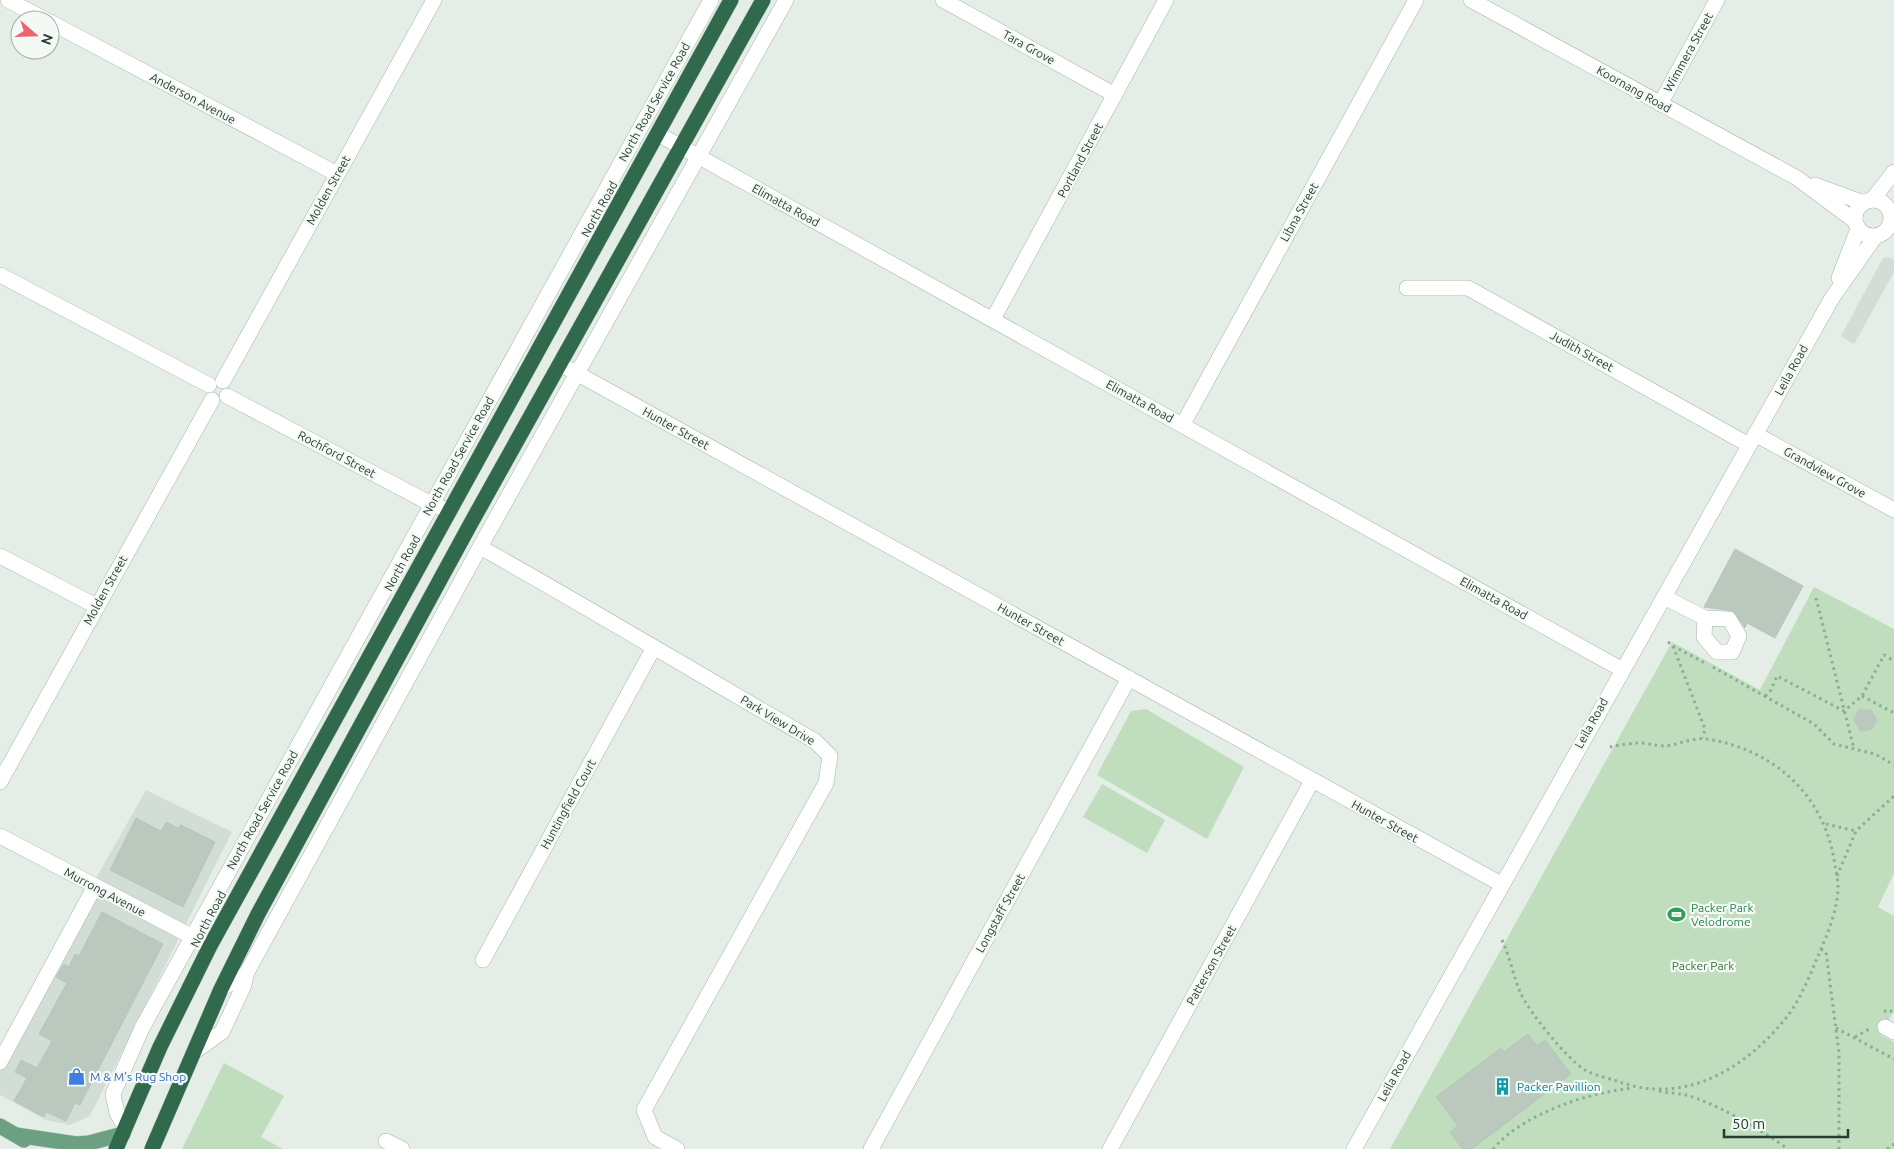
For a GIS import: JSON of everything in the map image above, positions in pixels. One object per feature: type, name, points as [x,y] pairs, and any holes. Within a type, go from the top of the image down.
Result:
[{"type":"highway","name":"North Road","points":[[116,1149],[160,1047],[210,946],[448,510],[731,0]]},
{"type":"highway","points":[[154,1147],[221,989],[258,914],[471,524],[763,0]]},
{"type":"highway","points":[[448,510],[471,524]]},
{"type":"main road","points":[[0,1126],[40,1149]]},
{"type":"main road","points":[[16,1135],[76,1144],[88,1143],[124,1130]]},
{"type":"street","points":[[8,0],[27,10]]},
{"type":"street","name":"Molden Street","points":[[0,782],[212,400],[207,393],[220,387],[434,0]]},
{"type":"street","name":"North Road Service Road","points":[[124,1130],[117,1113],[113,1094],[142,1028],[711,0]]},
{"type":"street","points":[[194,1052],[222,1032],[244,985],[246,974],[480,547],[786,0]]},
{"type":"street","name":"Tara Grove","points":[[943,0],[1115,95]]},
{"type":"street","name":"Portland Street","points":[[993,319],[1166,0]]},
{"type":"street","name":"Libna Street","points":[[1183,424],[1416,0]]},
{"type":"street","name":"Wimmera Street","points":[[1660,104],[1717,0]]},
{"type":"street","name":"Koornang Road","points":[[1480,2],[1660,104],[1797,178],[1856,225]]},
{"type":"street","name":"Anderson Avenue","points":[[60,27],[337,174]]},
{"type":"street","name":"Elimatta Road","points":[[658,134],[1621,669]]},
{"type":"street","points":[[1868,201],[1884,203],[1892,212],[1888,229],[1883,237],[1866,235],[1856,225],[1857,209],[1868,201],[1894,172]]},
{"type":"street","name":"Koornang Road","points":[[1797,178],[1868,201]]},
{"type":"street","name":"Leila Road","points":[[1832,298],[1856,225]]},
{"type":"street","name":"Leila Road","points":[[1354,1149],[1621,669],[1664,597],[1832,298],[1883,237]]},
{"type":"street","name":"Rochford Street","points":[[0,275],[220,387],[431,504],[448,510]]},
{"type":"street","name":"Judith Street","points":[[1407,288],[1468,288],[1752,439]]},
{"type":"street","name":"Hunter Street","points":[[560,364],[1501,884]]},
{"type":"street","name":"Grandview Grove","points":[[1752,439],[1894,510]]},
{"type":"street","name":"Park View Drive","points":[[480,547],[586,606],[653,649],[815,741],[830,756],[826,783],[644,1110],[655,1137],[677,1149]]},
{"type":"street","points":[[0,556],[96,606]]},
{"type":"street","points":[[1664,597],[1705,618]]},
{"type":"street","name":"Huntingfield Court","points":[[483,960],[653,649]]},
{"type":"street","name":"Longstaff Street","points":[[871,1149],[1129,678]]},
{"type":"street","name":"Patterson Street","points":[[1110,1149],[1312,781]]},
{"type":"street","name":"Murrong Avenue","points":[[0,836],[210,946]]},
{"type":"street","points":[[0,1062],[95,886]]},
{"type":"street","points":[[221,989],[246,974]]},
{"type":"street","points":[[386,1141],[402,1149]]},
{"type":"path","points":[[1816,598],[1854,749]]},
{"type":"path","points":[[1668,642],[1814,724],[1834,744],[1875,754],[1894,765]]},
{"type":"path","points":[[1673,646],[1705,729],[1703,738]]},
{"type":"path","points":[[1844,710],[1862,696],[1884,656],[1894,661]]},
{"type":"path","points":[[1765,696],[1770,692],[1777,676],[1844,710]]},
{"type":"path","points":[[1862,696],[1894,713]]},
{"type":"path","points":[[1610,747],[1640,743],[1665,746],[1703,738],[1737,745],[1772,762],[1799,784],[1826,824],[1837,876],[1838,885],[1835,906],[1822,949],[1787,1017],[1754,1052],[1732,1069],[1703,1083],[1656,1091]]},
{"type":"path","points":[[1837,876],[1856,830],[1894,796]]},
{"type":"path","points":[[1826,824],[1856,830]]},
{"type":"path","points":[[1502,940],[1520,993],[1535,1016],[1567,1053],[1586,1070],[1635,1088],[1686,1095],[1711,1105],[1763,1131],[1788,1149]]},
{"type":"path","points":[[1822,949],[1826,952],[1839,1053],[1839,1149]]},
{"type":"path","points":[[1835,1028],[1894,1059]]},
{"type":"path","points":[[1493,1149],[1538,1114],[1607,1091],[1635,1088]]},
{"type":"path","points":[[1887,1149],[1894,1144]]},
{"type":"shaded area","points":[[1889,257],[1894,260],[1894,272],[1854,344],[1841,336],[1883,258]]},
{"type":"shaded area","points":[[146,790],[232,832],[90,1116],[70,1125],[46,1120],[0,1095],[0,1048]]},
{"type":"green space","name":"Packer Park","points":[[1814,587],[1894,629],[1894,873],[1878,907],[1894,916],[1894,1011],[1881,1035],[1894,1042],[1894,1149],[1390,1149],[1672,642],[1760,690]]},
{"type":"green space","points":[[1146,709],[1244,767],[1207,839],[1097,775],[1131,711]]},
{"type":"green space","points":[[1102,784],[1165,820],[1147,853],[1083,817]]},
{"type":"green space","points":[[224,1063],[284,1096],[261,1137],[283,1149],[182,1149]]},
{"type":"building","points":[[1735,549],[1803,586],[1775,638],[1747,623],[1745,628],[1733,611],[1704,607]]},
{"type":"building","points":[[1859,710],[1871,710],[1877,720],[1872,729],[1860,731],[1854,720]]},
{"type":"building","points":[[136,818],[161,831],[166,822],[178,828],[181,825],[215,842],[183,907],[110,870]]},
{"type":"building","points":[[102,912],[163,944],[80,1105],[75,1103],[66,1121],[46,1112],[44,1117],[14,1101],[27,1078],[15,1072],[21,1060],[37,1068],[52,1041],[39,1034],[67,983],[56,977],[64,964],[69,967],[75,954],[79,956]]},
{"type":"building","name":"Packer Pavillion","points":[[1528,1034],[1537,1046],[1545,1040],[1571,1074],[1472,1149],[1462,1149],[1450,1132],[1458,1126],[1436,1097],[1501,1048],[1504,1052]]},
{"type":"place","name":"Packer Park Velodrome","points":[[1677,914]]},
{"type":"place","name":"M & M's Rug Shop","points":[[76,1076]]},
{"type":"place","name":"Packer Pavillion","points":[[1503,1086]]}]
